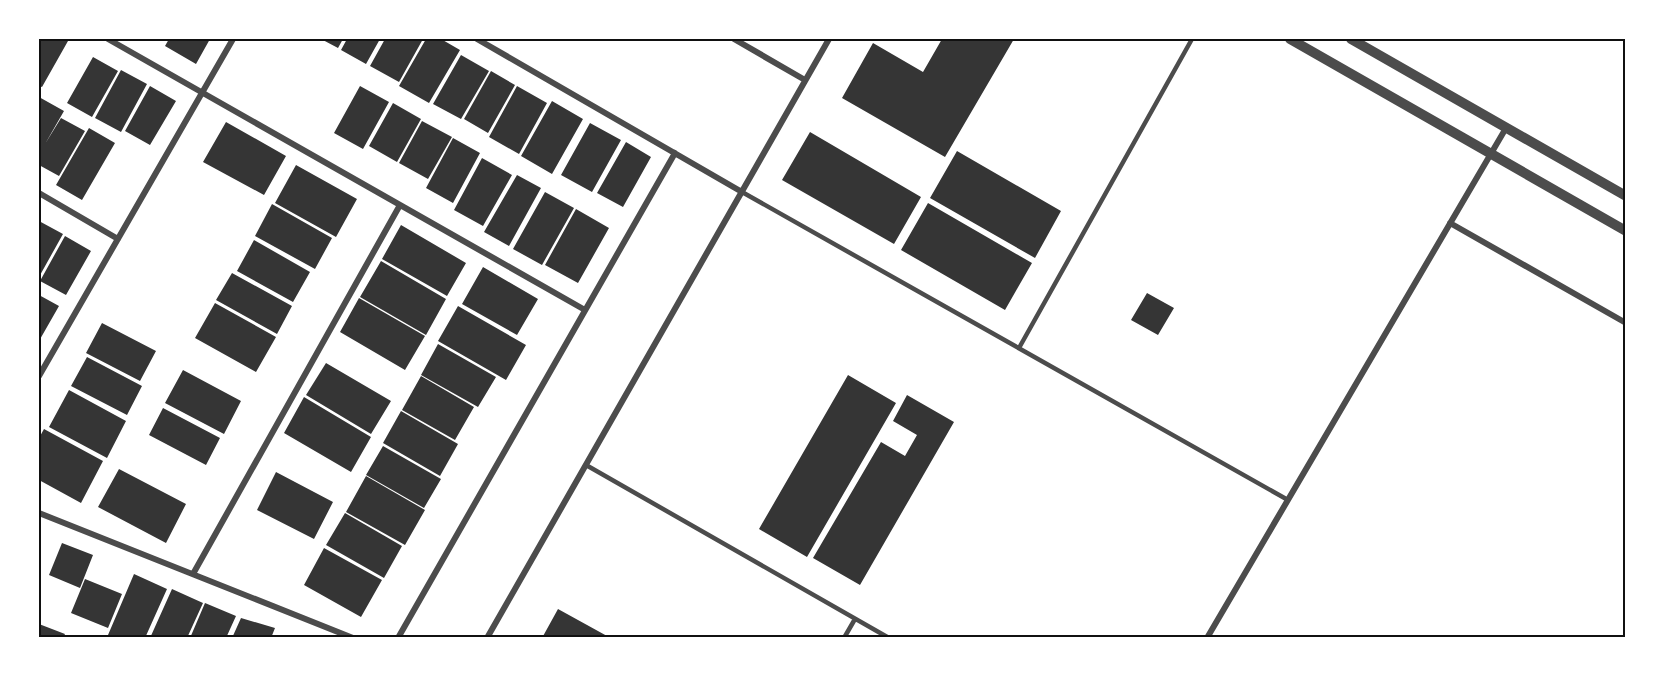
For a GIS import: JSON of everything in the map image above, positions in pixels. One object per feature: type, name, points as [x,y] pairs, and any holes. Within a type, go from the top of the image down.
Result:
[{"type":"street","points":[[108,39],[585,310]]},
{"type":"street","points":[[39,376],[233,39]]},
{"type":"street","points":[[477,39],[742,192]]},
{"type":"street","points":[[734,39],[805,80]]},
{"type":"street","points":[[487,638],[829,39]]},
{"type":"street","points":[[1290,39],[1626,231]]},
{"type":"street","points":[[1351,39],[1626,196]]},
{"type":"street","points":[[1207,638],[1506,128]]},
{"type":"street","points":[[398,638],[675,153]]},
{"type":"street","points":[[39,193],[118,239]]},
{"type":"street","points":[[193,574],[400,205]]},
{"type":"street","points":[[1450,223],[1626,323]]},
{"type":"street","points":[[39,513],[353,638]]},
{"type":"lane","points":[[1019,348],[1192,39]]},
{"type":"lane","points":[[742,192],[1288,500]]},
{"type":"lane","points":[[586,465],[889,638]]},
{"type":"lane","points":[[844,638],[855,619]]},
{"type":"building","points":[[39,39],[68,41],[42,87],[39,86]]},
{"type":"building","points":[[169,39],[210,39],[196,64],[165,46]]},
{"type":"building","points":[[321,39],[343,39],[338,48]]},
{"type":"building","points":[[347,39],[380,39],[366,64],[341,50]]},
{"type":"building","points":[[385,39],[423,39],[399,82],[370,66]]},
{"type":"building","points":[[426,39],[441,39],[460,50],[429,103],[399,86]]},
{"type":"building","points":[[942,39],[1014,39],[945,157],[842,98],[873,43],[923,72]]},
{"type":"building","points":[[461,55],[489,71],[461,119],[433,104]]},
{"type":"building","points":[[93,57],[118,71],[92,117],[67,103]]},
{"type":"building","points":[[121,70],[147,84],[121,132],[95,118]]},
{"type":"building","points":[[491,71],[515,85],[488,133],[464,119]]},
{"type":"building","points":[[150,86],[176,101],[150,145],[125,131]]},
{"type":"building","points":[[360,86],[389,102],[363,149],[334,133]]},
{"type":"building","points":[[517,86],[547,103],[519,154],[489,137]]},
{"type":"building","points":[[39,97],[64,111],[45,144],[61,118],[85,131],[59,176],[39,165]]},
{"type":"building","points":[[552,101],[583,119],[552,174],[521,156]]},
{"type":"building","points":[[393,103],[421,119],[397,162],[369,146]]},
{"type":"building","points":[[422,121],[452,137],[428,179],[399,163]]},
{"type":"building","points":[[226,122],[286,156],[264,195],[203,162]]},
{"type":"building","points":[[590,123],[621,140],[592,192],[561,175]]},
{"type":"building","points":[[89,128],[115,143],[82,200],[56,185]]},
{"type":"building","points":[[810,132],[921,197],[894,244],[782,180]]},
{"type":"building","points":[[453,138],[480,153],[453,203],[426,188]]},
{"type":"building","points":[[626,142],[651,157],[623,207],[597,193]]},
{"type":"building","points":[[957,151],[1061,211],[1035,258],[930,198]]},
{"type":"building","points":[[482,158],[512,175],[483,226],[454,210]]},
{"type":"building","points":[[296,165],[357,199],[336,237],[275,203]]},
{"type":"building","points":[[517,175],[541,188],[509,246],[484,232]]},
{"type":"building","points":[[545,192],[574,208],[542,265],[513,249]]},
{"type":"building","points":[[928,203],[1032,263],[1005,310],[901,250]]},
{"type":"building","points":[[272,204],[332,238],[315,269],[255,236]]},
{"type":"building","points":[[576,209],[609,228],[578,283],[545,265]]},
{"type":"building","points":[[39,221],[63,234],[39,277]]},
{"type":"building","points":[[401,225],[466,263],[447,296],[382,259]]},
{"type":"building","points":[[65,236],[91,251],[66,295],[40,281]]},
{"type":"building","points":[[254,240],[310,272],[293,302],[237,271]]},
{"type":"building","points":[[381,261],[446,299],[426,335],[360,297]]},
{"type":"building","points":[[483,267],[538,299],[517,335],[462,304]]},
{"type":"building","points":[[232,273],[292,306],[277,334],[216,300]]},
{"type":"building","points":[[1147,293],[1174,308],[1158,335],[1131,320]]},
{"type":"building","points":[[39,295],[59,306],[39,341]]},
{"type":"building","points":[[359,298],[425,336],[405,370],[340,332]]},
{"type":"building","points":[[215,303],[276,337],[256,372],[195,338]]},
{"type":"building","points":[[458,306],[526,345],[506,380],[438,341]]},
{"type":"building","points":[[102,323],[156,351],[140,381],[86,353]]},
{"type":"building","points":[[438,344],[496,377],[478,407],[421,375]]},
{"type":"building","points":[[87,357],[142,386],[127,415],[71,386]]},
{"type":"building","points":[[326,363],[391,401],[371,434],[306,395]]},
{"type":"building","points":[[183,370],[241,401],[224,434],[165,403]]},
{"type":"building","points":[[848,375],[896,403],[807,557],[759,529]]},
{"type":"building","points":[[421,376],[474,407],[455,440],[402,410]]},
{"type":"building","points":[[69,390],[126,421],[107,458],[49,427]]},
{"type":"building","points":[[907,395],[954,422],[860,585],[813,558],[881,442],[905,456],[917,435],[893,421]]},
{"type":"building","points":[[304,397],[371,437],[351,472],[284,433]]},
{"type":"building","points":[[163,408],[220,438],[206,465],[149,435]]},
{"type":"building","points":[[401,411],[458,444],[440,476],[383,443]]},
{"type":"building","points":[[44,429],[103,461],[81,503],[39,480],[39,438]]},
{"type":"building","points":[[383,446],[441,479],[424,508],[366,475]]},
{"type":"building","points":[[119,469],[186,504],[166,543],[98,507]]},
{"type":"building","points":[[276,472],[333,502],[314,539],[257,510]]},
{"type":"building","points":[[366,476],[425,510],[405,545],[346,512]]},
{"type":"building","points":[[345,513],[402,546],[384,578],[326,545]]},
{"type":"building","points":[[62,543],[93,555],[80,588],[49,575]]},
{"type":"building","points":[[324,548],[382,580],[361,617],[304,585]]},
{"type":"building","points":[[134,574],[167,589],[145,638],[115,638],[108,635]]},
{"type":"building","points":[[85,579],[122,594],[108,628],[71,613]]},
{"type":"building","points":[[172,589],[203,603],[187,638],[150,638]]},
{"type":"building","points":[[205,603],[236,616],[226,638],[190,638]]},
{"type":"building","points":[[558,609],[607,636],[606,638],[542,638]]},
{"type":"building","points":[[241,618],[275,628],[271,638],[232,638]]},
{"type":"building","points":[[39,624],[65,634],[63,638],[39,638]]}]
